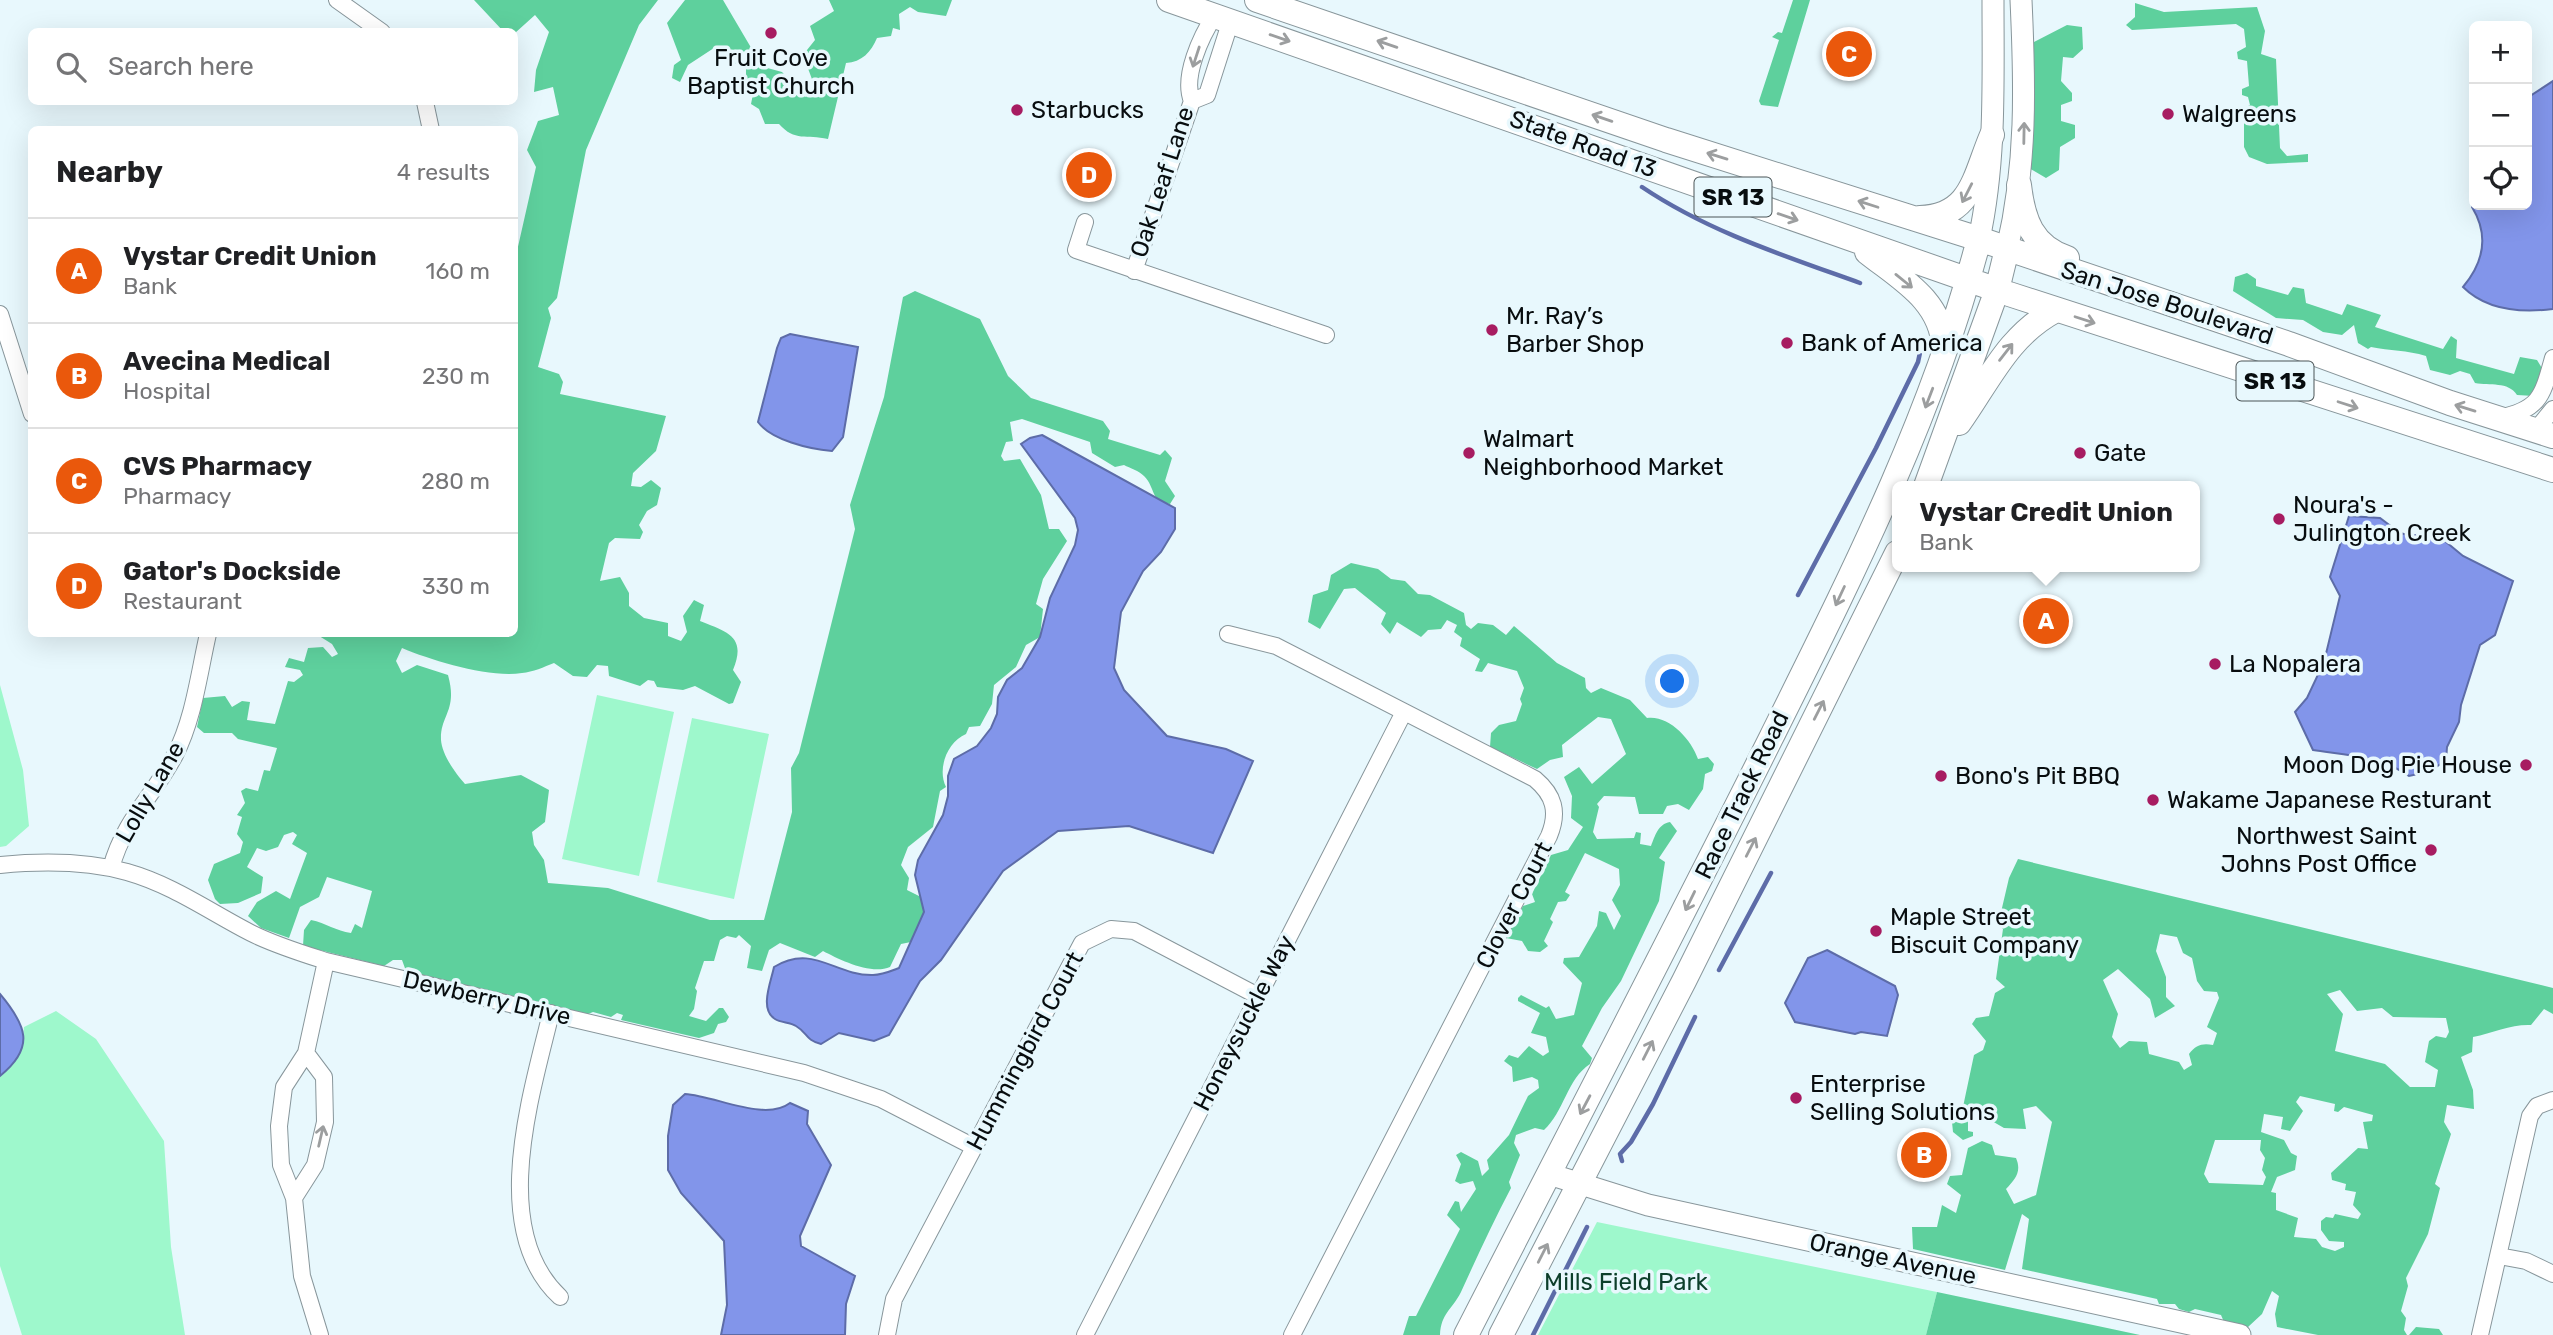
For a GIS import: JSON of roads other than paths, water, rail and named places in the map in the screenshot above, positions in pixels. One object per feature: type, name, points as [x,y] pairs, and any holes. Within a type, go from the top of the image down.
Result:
[{"type":"main road","name":"State Road 13","points":[[1169,0],[1226,12],[1470,103],[1997,290]]},
{"type":"main road","name":"State Road 13","points":[[1257,0],[1666,140],[1979,239]]},
{"type":"main road","points":[[1470,103],[1501,100],[1521,89]]},
{"type":"main road","points":[[1914,219],[1937,218],[1960,205],[1992,135]]},
{"type":"main road","points":[[1618,156],[1633,148],[1666,140]]},
{"type":"main road","points":[[2019,185],[2027,224],[2036,240],[2050,252],[2276,327],[2282,330],[2289,344]]},
{"type":"main road","points":[[1850,239],[1928,300],[1939,320],[1944,353]]},
{"type":"main road","name":"San Jose Boulevard","points":[[1979,239],[2544,433]]},
{"type":"main road","name":"Race Track Road","points":[[1893,481],[1944,353],[1969,280],[1979,239]]},
{"type":"main road","points":[[1928,481],[1997,290],[2007,249]]},
{"type":"main road","name":"San Jose Boulevard","points":[[1997,290],[2553,470]]},
{"type":"main road","points":[[1941,450],[1982,391],[2001,357],[2018,336],[2056,310]]},
{"type":"main road","points":[[2422,429],[2511,438],[2544,433]]},
{"type":"main road","points":[[2526,462],[2535,457],[2553,457]]},
{"type":"main road","name":"Race Track Road","points":[[1466,1335],[1772,734],[1892,484]]},
{"type":"main road","name":"Race Track Road","points":[[1501,1335],[1892,564]]},
{"type":"main road","points":[[1818,642],[1846,657]]},
{"type":"main road","points":[[1772,734],[1800,749]]},
{"type":"street","points":[[337,0],[376,28]]},
{"type":"street","points":[[1979,239],[1988,198],[1992,135],[1993,0]]},
{"type":"street","points":[[2007,249],[2024,142],[2021,0]]},
{"type":"street","name":"Oak Leaf Lane","points":[[1134,271],[1192,101],[1186,88],[1206,29],[1226,12]]},
{"type":"street","points":[[426,105],[430,126]]},
{"type":"street","points":[[1085,222],[1076,250],[1326,335]]},
{"type":"street","points":[[0,314],[28,402]]},
{"type":"street","points":[[2499,418],[2533,407],[2542,395],[2553,358]]},
{"type":"street","points":[[2544,433],[2553,409]]},
{"type":"street","name":"Clover Court","points":[[1227,634],[1276,646],[1535,779],[1550,794],[1554,805],[1553,826],[1292,1335]]},
{"type":"street","name":"Lolly Lane","points":[[111,868],[118,842],[130,820],[177,752],[207,637]]},
{"type":"street","name":"Honeysuckle Way","points":[[1085,1335],[1404,712]]},
{"type":"street","name":"Dewberry Drive","points":[[0,865],[62,863],[111,868],[169,887],[254,934],[326,961],[841,1084],[881,1099],[974,1147]]},
{"type":"street","name":"Hummingbird Court","points":[[887,1335],[894,1299],[1076,949],[1096,934],[1111,929],[1134,931],[1258,996]]},
{"type":"street","points":[[320,1335],[302,1276],[294,1198],[281,1165],[279,1126],[284,1087],[306,1054],[326,961]]},
{"type":"street","points":[[551,1013],[523,1127],[520,1199],[539,1273],[561,1297]]},
{"type":"street","points":[[294,1198],[315,1165],[325,1122],[324,1077],[306,1054]]},
{"type":"street","points":[[2480,1335],[2530,1116],[2537,1106],[2553,1100]]},
{"type":"street","name":"Orange Avenue","points":[[1549,1174],[1648,1205],[2240,1335]]},
{"type":"street","points":[[2499,1256],[2526,1262],[2553,1274]]},
{"type":"water","points":[[2553,81],[2553,309],[2517,310],[2482,301],[2463,287],[2476,268],[2482,248],[2481,228],[2474,210],[2532,210],[2532,95]]},
{"type":"water","points":[[790,334],[858,347],[843,437],[832,451],[781,439],[758,422],[777,348],[781,338]]},
{"type":"water","points":[[1042,435],[1175,508],[1175,529],[1161,552],[1143,571],[1121,612],[1114,668],[1124,690],[1167,736],[1226,749],[1253,761],[1213,853],[1129,826],[1058,831],[1003,871],[941,960],[920,981],[889,1035],[874,1041],[839,1033],[821,1044],[809,1038],[796,1026],[770,1015],[767,995],[774,967],[788,960],[801,958],[824,962],[859,974],[880,974],[899,968],[924,912],[915,875],[918,860],[943,815],[948,796],[948,776],[954,759],[977,746],[991,728],[997,714],[998,697],[1007,680],[1022,668],[1040,637],[1050,598],[1075,545],[1078,530],[1075,518],[1021,444]]},
{"type":"water","points":[[2349,516],[2380,518],[2400,533],[2412,536],[2425,533],[2440,537],[2463,556],[2513,581],[2495,635],[2480,645],[2461,705],[2459,722],[2447,747],[2446,761],[2427,772],[2409,776],[2375,760],[2313,750],[2295,712],[2307,698],[2324,662],[2340,596],[2330,577]]},
{"type":"water","points":[[1827,950],[1895,986],[1898,995],[1887,1036],[1861,1032],[1855,1034],[1795,1022],[1785,1003],[1808,958]]},
{"type":"water","points":[[0,994],[21,1026],[23,1045],[19,1055],[0,1076]]},
{"type":"water","points":[[685,1094],[754,1109],[780,1108],[790,1103],[808,1111],[807,1124],[831,1165],[800,1236],[801,1246],[855,1276],[846,1304],[845,1335],[721,1335],[727,1305],[724,1241],[681,1193],[668,1170],[668,1136],[673,1105]]},
{"type":"waterway","points":[[1642,187],[1721,230],[1860,283]]},
{"type":"waterway","points":[[1798,595],[1876,448],[1918,362],[1921,348]]},
{"type":"waterway","points":[[1719,970],[1771,873]]},
{"type":"waterway","points":[[1622,1161],[1620,1154],[1631,1142],[1653,1104],[1695,1017]]},
{"type":"waterway","points":[[1533,1335],[1587,1227]]},
{"type":"place","name":"Fruit Cove Baptist Church","points":[[771,33]]},
{"type":"place","name":"CVS Pharmacy","points":[[1849,54]]},
{"type":"place","name":"Starbucks","points":[[1017,110]]},
{"type":"place","name":"Walgreens","points":[[2168,114]]},
{"type":"place","name":"Gator's Dockside","points":[[1089,175]]},
{"type":"place","name":"Mr. Ray’s Barber Shop","points":[[1492,330]]},
{"type":"place","name":"Bank of America","points":[[1787,343]]},
{"type":"place","name":"Walmart Neighborhood Market","points":[[1469,453]]},
{"type":"place","name":"Gate","points":[[2080,453]]},
{"type":"place","name":"Noura's - Julington Creek","points":[[2279,519]]},
{"type":"place","name":"Vystar Credit Union","points":[[2046,621]]},
{"type":"place","name":"La Nopalera","points":[[2215,664]]},
{"type":"place","name":"Moon Dog Pie House","points":[[2526,765]]},
{"type":"place","name":"Bono's Pit BBQ","points":[[1941,776]]},
{"type":"place","name":"Wakame Japanese Resturant","points":[[2153,800]]},
{"type":"place","name":"Northwest Saint Johns Post Office","points":[[2431,850]]},
{"type":"place","name":"Maple Street Biscuit Company","points":[[1876,931]]},
{"type":"place","name":"Enterprise Selling Solutions","points":[[1796,1098]]},
{"type":"place","name":"Avecina Medical","points":[[1924,1155]]},
{"type":"park label","name":"Mills Field Park","points":[[1626,1282]]}]
